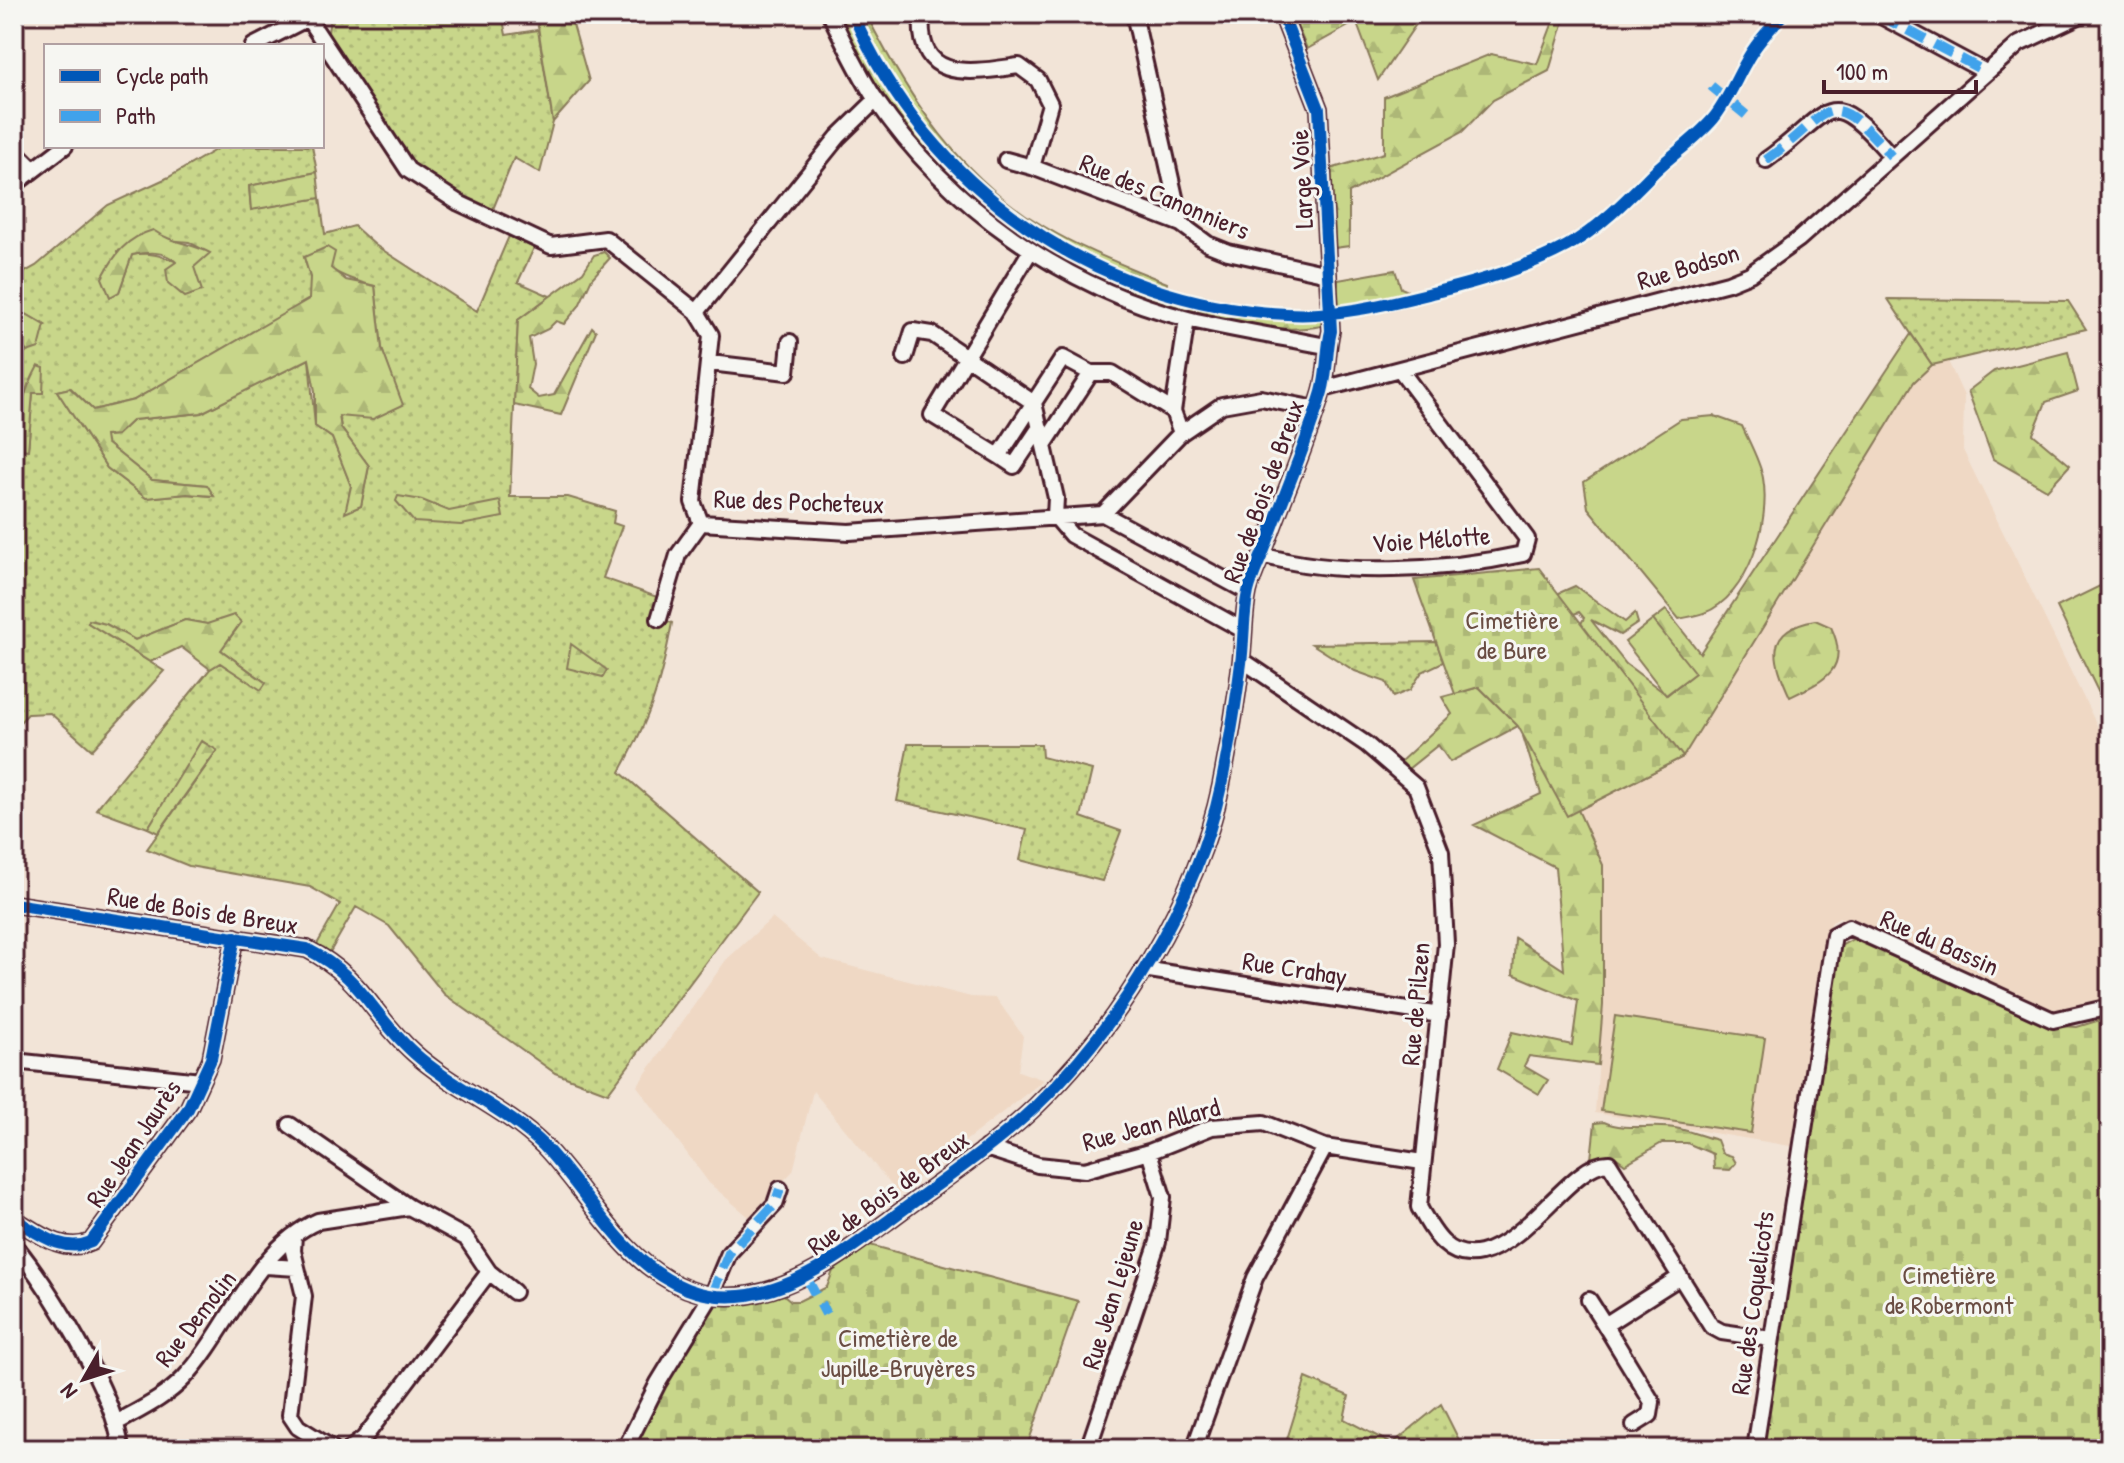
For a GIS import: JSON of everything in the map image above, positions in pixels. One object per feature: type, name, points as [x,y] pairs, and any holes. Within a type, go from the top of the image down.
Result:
[{"type":"street","points":[[830,14],[876,100],[948,183],[1031,250],[1121,296],[1187,319],[1326,346]]},
{"type":"street","points":[[922,14],[923,38],[938,63],[948,71],[959,73],[1019,66],[1038,80],[1050,104],[1032,167]]},
{"type":"street","points":[[1134,14],[1181,224]]},
{"type":"street","name":"Large Voie","points":[[1282,14],[1319,109],[1331,331],[1326,346]]},
{"type":"street","name":"Rue Bodson","points":[[1323,389],[1401,371],[1750,274],[1799,239],[1984,71],[2019,44],[2083,14]]},
{"type":"street","points":[[256,44],[304,16],[323,44]]},
{"type":"street","points":[[1881,16],[1984,71]]},
{"type":"street","points":[[324,46],[408,170],[422,180],[459,203],[551,246],[606,239],[697,312],[838,137],[876,100]]},
{"type":"street","points":[[1766,160],[1823,112],[1839,109],[1857,118],[1891,156]]},
{"type":"street","points":[[14,185],[32,168],[62,148]]},
{"type":"street","points":[[14,150],[32,168]]},
{"type":"street","name":"Rue des Canonniers","points":[[1006,160],[1181,224],[1208,244],[1228,252],[1328,274]]},
{"type":"street","points":[[1031,250],[932,415],[1014,466],[1040,427]]},
{"type":"street","name":"Rue des Pocheteux","points":[[697,312],[711,335],[693,502],[701,523],[849,532],[1103,514]]},
{"type":"street","points":[[1181,433],[1173,411],[1187,319]]},
{"type":"street","points":[[905,357],[913,331],[932,334],[1034,403],[1056,498],[1055,516],[1071,535],[1243,630]]},
{"type":"street","points":[[710,363],[787,372],[790,342]]},
{"type":"street","name":"Rue de Bois de Breux","points":[[14,904],[307,949],[336,964],[415,1053],[504,1110],[542,1144],[648,1268],[685,1288],[711,1296],[765,1291],[806,1277],[849,1250],[986,1148],[1036,1105],[1078,1059],[1143,969],[1177,906],[1207,833],[1220,790],[1242,660],[1248,592],[1323,389],[1326,346]]},
{"type":"street","points":[[999,456],[1063,358],[1091,373],[1112,373],[1173,411]]},
{"type":"street","name":"Voie Mélotte","points":[[1262,555],[1302,566],[1366,568],[1482,561],[1523,554],[1527,539],[1401,371]]},
{"type":"street","points":[[1044,445],[1091,373]]},
{"type":"street","points":[[1248,592],[1103,514],[1181,433],[1222,405],[1261,398],[1316,409]]},
{"type":"street","points":[[659,619],[678,555],[701,523]]},
{"type":"street","name":"Rue de Pilzen","points":[[1242,660],[1366,744],[1416,787],[1441,852],[1446,944],[1419,1207],[1436,1238],[1451,1250],[1470,1256],[1502,1248],[1579,1176],[1600,1163],[1609,1163],[1680,1277]]},
{"type":"street","name":"Rue du Bassin","points":[[1797,1163],[1834,935],[1849,927],[2053,1020],[2110,1007]]},
{"type":"street","name":"Rue Jean Jaurès","points":[[14,1219],[54,1242],[79,1247],[91,1242],[188,1109],[211,1059],[235,937]]},
{"type":"street","name":"Rue Crahay","points":[[1143,969],[1440,1015]]},
{"type":"street","points":[[14,1061],[201,1081]]},
{"type":"street","name":"Rue Jean Allard","points":[[986,1148],[1038,1165],[1085,1170],[1149,1152],[1212,1127],[1264,1123],[1325,1147],[1422,1162]]},
{"type":"street","points":[[290,1125],[409,1207],[466,1238],[489,1272],[514,1292]]},
{"type":"street","points":[[1194,1449],[1255,1278],[1325,1147]]},
{"type":"street","name":"Rue Jean Lejeune","points":[[1088,1449],[1158,1242],[1163,1197],[1149,1152]]},
{"type":"street","name":"Rue des Coquelicots","points":[[1755,1449],[1797,1163]]},
{"type":"street","points":[[366,1212],[379,1196],[378,1185]]},
{"type":"street","points":[[625,1449],[658,1383],[711,1296],[729,1253],[775,1204],[780,1189]]},
{"type":"street","points":[[333,1449],[298,1427],[290,1415],[304,1296],[294,1235],[318,1221],[409,1207]]},
{"type":"street","name":"Rue Demolin","points":[[118,1422],[156,1401],[184,1378],[266,1266],[294,1235]]},
{"type":"street","points":[[14,1244],[45,1282],[118,1422],[121,1449]]},
{"type":"street","name":"Rue Demolin","points":[[266,1266],[297,1268]]},
{"type":"street","points":[[350,1449],[364,1438],[489,1272]]},
{"type":"street","points":[[1605,1325],[1680,1277],[1711,1326],[1722,1332],[1771,1339]]},
{"type":"street","points":[[1589,1300],[1652,1402],[1650,1415],[1634,1425]]},
{"type":"shaded area","points":[[1948,361],[1964,396],[1963,450],[2110,752],[2110,1003],[2059,1014],[2048,1011],[1839,917],[1831,923],[1826,945],[1796,1147],[1595,1113],[1603,1005],[1603,865],[1577,810],[1683,756],[1914,382],[1932,365]]},
{"type":"shaded area","points":[[772,918],[822,959],[971,997],[996,998],[1023,1036],[1018,1071],[1044,1080],[898,1193],[813,1091],[793,1171],[749,1217],[709,1183],[637,1086],[726,960]]},
{"type":"green space","points":[[342,14],[502,14],[506,35],[538,30],[553,122],[540,173],[514,158],[491,214],[410,166],[327,38],[330,19]]},
{"type":"green space","points":[[536,14],[570,14],[589,81],[553,122]]},
{"type":"green space","points":[[835,14],[849,14],[881,82],[932,148],[925,149],[876,91]]},
{"type":"green space","points":[[856,14],[866,14],[919,106],[940,134],[988,185],[1015,207],[1059,235],[1167,283],[1166,291],[1056,243],[995,202],[947,155],[905,102],[886,74]]},
{"type":"green space","points":[[1292,14],[1370,14],[1307,49]]},
{"type":"green space","points":[[1370,14],[1423,14],[1378,80],[1356,21]]},
{"type":"green space","points":[[1556,14],[1566,14],[1549,71],[1493,100],[1462,132],[1349,193],[1349,246],[1334,248],[1330,169],[1384,153],[1384,97],[1491,54],[1537,64]]},
{"type":"green space","points":[[219,148],[312,148],[317,172],[249,186],[251,209],[320,198],[325,234],[354,226],[375,245],[477,311],[509,236],[534,248],[518,282],[550,296],[518,320],[510,497],[568,497],[615,511],[613,523],[622,526],[603,578],[660,598],[653,616],[672,623],[653,700],[620,772],[758,892],[608,1093],[555,1073],[444,994],[389,926],[356,907],[330,952],[316,946],[340,904],[310,887],[189,866],[147,849],[217,751],[202,741],[148,828],[96,809],[210,669],[220,663],[262,689],[265,682],[221,650],[241,623],[207,624],[185,620],[135,640],[106,624],[88,623],[164,671],[92,750],[50,713],[28,714],[14,728],[17,582],[14,448],[28,449],[33,393],[28,385],[14,430],[14,334],[45,325],[14,307],[14,278],[36,266],[108,205],[169,177]],"holes":[[[167,240],[189,242],[209,253],[194,267],[157,255],[132,255],[119,292],[117,251]],[[304,257],[375,286],[382,349],[402,405],[373,418],[339,415],[341,428],[369,466],[361,506],[346,512],[351,486],[332,438],[315,426],[309,359],[201,413],[133,420],[117,435],[104,436],[106,443],[152,480],[207,485],[213,496],[187,494],[146,498],[107,468],[57,391],[71,388],[93,410],[134,400],[310,299],[310,277]]]},
{"type":"green space","points":[[317,172],[320,198],[251,210],[249,186]]},
{"type":"green space","points":[[153,230],[210,253],[194,267],[202,291],[185,297],[168,283],[166,269],[176,262],[167,255],[150,253],[132,255],[119,292],[110,297],[102,278],[112,262],[128,242]]},
{"type":"green space","points":[[327,247],[335,252],[331,268],[346,280],[375,286],[382,349],[403,405],[373,419],[339,416],[341,428],[369,466],[361,506],[345,513],[351,486],[332,438],[315,426],[315,391],[309,359],[201,413],[133,420],[117,435],[105,436],[106,443],[152,480],[207,485],[214,496],[187,494],[146,498],[107,468],[57,391],[70,388],[93,410],[134,400],[309,299],[310,277],[304,257]]},
{"type":"green space","points":[[604,252],[610,258],[592,278],[579,306],[564,324],[556,321],[548,329],[529,338],[533,364],[528,389],[539,398],[554,395],[592,327],[596,331],[561,415],[514,405],[518,320],[583,272],[594,255]]},
{"type":"green space","points":[[1395,270],[1401,288],[1413,293],[1335,307],[1338,280]]},
{"type":"green space","points":[[1118,285],[1246,316],[1324,319],[1321,326],[1297,329],[1245,324],[1191,311]]},
{"type":"green space","points":[[1888,299],[2068,301],[2086,329],[1932,365]]},
{"type":"green space","points":[[14,307],[45,325],[39,348],[27,352],[14,334]]},
{"type":"green space","points":[[1911,334],[1932,365],[1914,382],[1683,757],[1578,810],[1603,865],[1603,1005],[1598,1065],[1529,1056],[1524,1066],[1548,1080],[1539,1094],[1497,1069],[1512,1032],[1572,1045],[1578,1001],[1513,974],[1515,938],[1564,970],[1555,867],[1474,825],[1541,794],[1523,736],[1584,618],[1579,612],[1563,618],[1550,597],[1575,586],[1625,622],[1635,613],[1638,623],[1620,635],[1591,620],[1626,664],[1667,695],[1694,673],[1653,620],[1666,610],[1700,653]]},
{"type":"green space","points":[[2068,352],[2078,391],[2046,402],[2033,434],[2070,465],[2047,490],[1993,459],[1968,391],[1994,371]]},
{"type":"green space","points":[[38,366],[44,368],[43,393],[33,393],[28,450],[14,448],[21,406]]},
{"type":"green space","points":[[1714,416],[1742,426],[1757,458],[1765,495],[1760,535],[1745,574],[1733,591],[1720,604],[1704,613],[1679,619],[1588,508],[1584,482],[1681,419]]},
{"type":"green space","points":[[398,496],[422,500],[449,511],[500,501],[503,517],[461,525],[414,522],[396,501]]},
{"type":"green space","name":"Cimetière de Bure","points":[[1539,568],[1683,757],[1567,816],[1518,726],[1479,687],[1455,694],[1414,580]]},
{"type":"green space","points":[[2110,581],[2110,716],[2057,607]]},
{"type":"green space","points":[[234,615],[241,622],[221,650],[266,683],[261,690],[220,663],[210,669],[181,647],[150,662],[88,623],[89,620],[106,624],[135,640],[185,620],[207,624]]},
{"type":"green space","points":[[1653,620],[1695,673],[1666,695],[1625,642]]},
{"type":"green space","points":[[1815,620],[1831,627],[1838,653],[1836,663],[1823,679],[1790,697],[1779,671],[1777,648],[1787,631],[1798,624]]},
{"type":"green space","points":[[1437,642],[1443,662],[1422,672],[1410,690],[1393,697],[1386,682],[1355,671],[1312,644]]},
{"type":"green space","points":[[571,644],[607,670],[603,677],[567,668]]},
{"type":"green space","points":[[1479,687],[1518,726],[1450,762],[1438,745],[1408,769],[1401,761],[1452,714],[1442,697]]},
{"type":"green space","points":[[201,741],[217,750],[158,833],[148,828]]},
{"type":"green space","points":[[908,744],[1041,744],[1042,757],[1092,770],[1081,817],[1121,831],[1102,881],[1020,860],[1027,830],[897,801]]},
{"type":"green space","name":"Cimetière de Robermont","points":[[1853,939],[2046,1025],[2077,1027],[2110,1017],[2110,1449],[1762,1449],[1839,947]]},
{"type":"green space","points":[[1615,1016],[1765,1038],[1751,1133],[1601,1111]]},
{"type":"green space","points":[[1595,1123],[1685,1130],[1717,1140],[1722,1153],[1732,1156],[1736,1163],[1730,1170],[1714,1169],[1713,1154],[1687,1143],[1662,1143],[1625,1164],[1613,1155],[1591,1159]]},
{"type":"green space","name":"Cimetière de Jupille-Bruyères","points":[[870,1245],[1078,1301],[1026,1449],[630,1449],[712,1305],[784,1295],[791,1301],[799,1301],[827,1287],[833,1271]]},
{"type":"green space","points":[[1306,1378],[1349,1396],[1344,1419],[1392,1444],[1441,1404],[1461,1444],[1478,1449],[1284,1449]]},
{"type":"marked path","points":[[1881,16],[1984,71]]},
{"type":"marked path","points":[[1711,86],[1746,115]]},
{"type":"marked path","points":[[1766,160],[1817,118],[1840,111],[1870,132],[1891,156]]},
{"type":"marked path","points":[[711,1296],[729,1253],[775,1204],[780,1189]]},
{"type":"marked path","points":[[806,1277],[826,1314]]},
{"type":"cycle path","points":[[853,14],[885,77],[926,133],[973,183],[1027,226],[1086,261],[1150,288],[1217,306],[1287,314],[1325,314],[1399,301],[1503,273],[1579,239],[1613,212],[1713,119],[1754,49],[1783,14]]},
{"type":"cycle path","points":[[14,904],[307,949],[342,972],[399,1039],[429,1066],[529,1132],[561,1165],[625,1245],[664,1277],[687,1289],[714,1296],[741,1296],[768,1291],[819,1268],[867,1237],[1001,1137],[1067,1074],[1125,1000],[1151,959],[1194,873],[1210,829],[1232,725],[1248,592],[1316,411],[1324,384],[1331,331],[1319,109],[1282,14]]},
{"type":"cycle path","points":[[14,1219],[61,1244],[91,1242],[188,1109],[211,1059],[235,937]]}]
